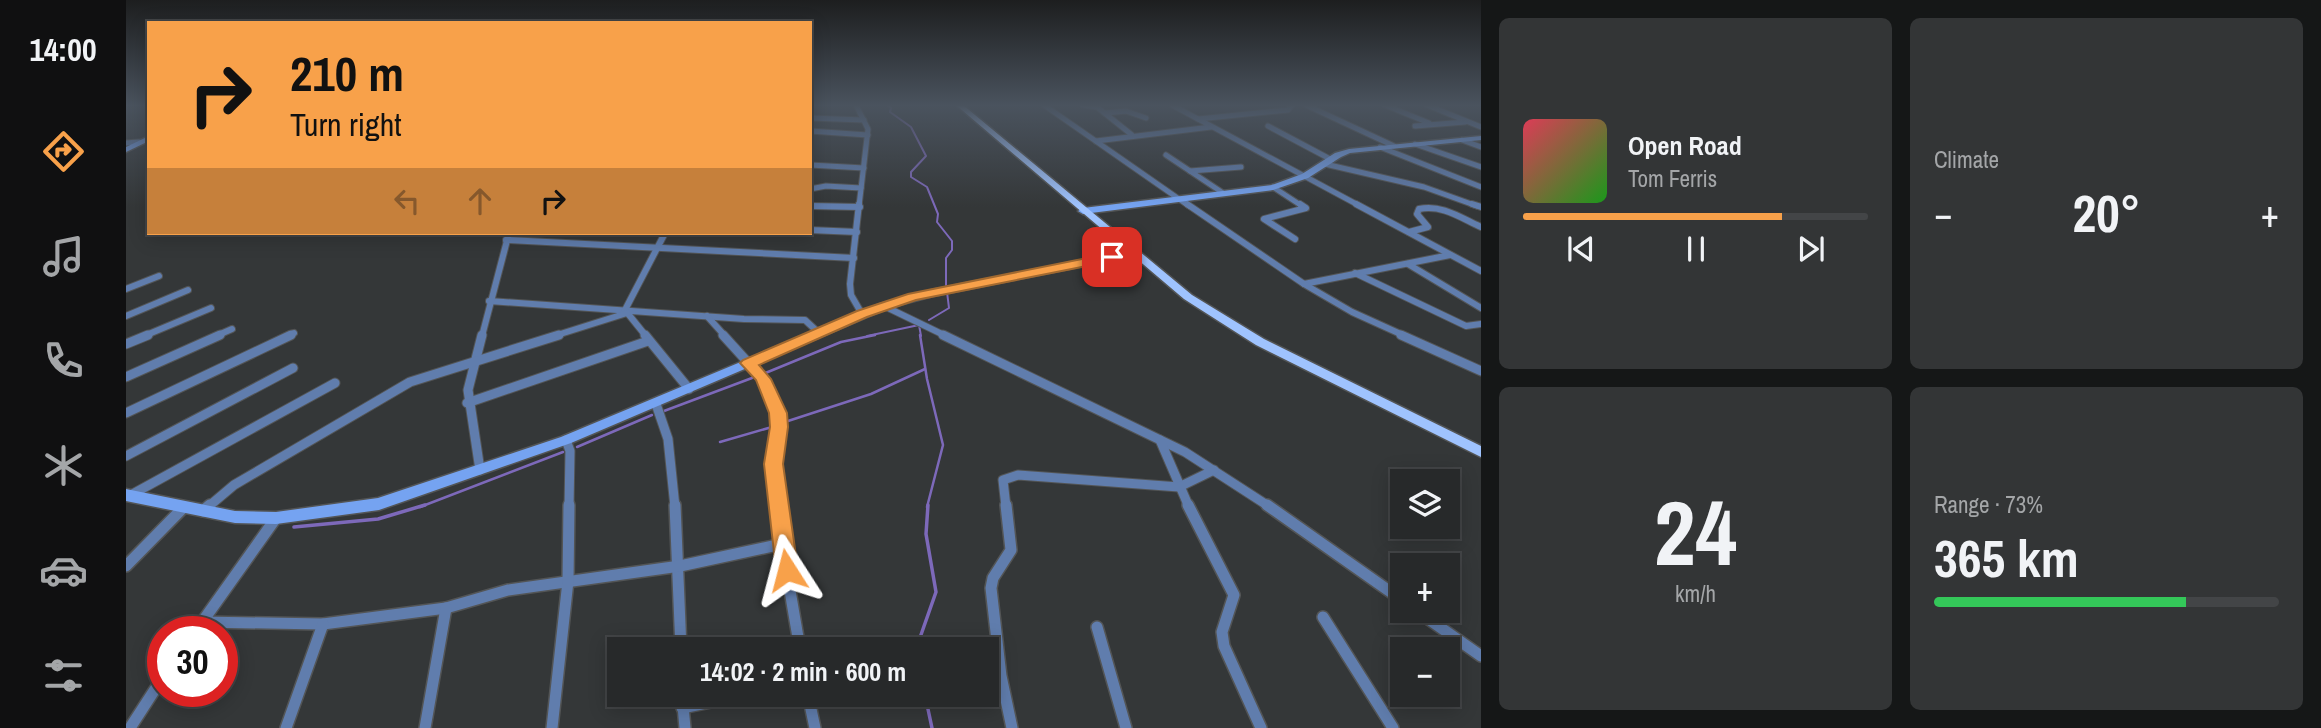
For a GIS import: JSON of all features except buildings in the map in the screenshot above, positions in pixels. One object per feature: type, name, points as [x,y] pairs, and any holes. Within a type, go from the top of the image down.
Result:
[{"type":"main road","points":[[998,139],[1188,297],[1260,342],[1481,452]]},
{"type":"street","points":[[126,150],[147,139]]},
{"type":"street","points":[[862,314],[850,290],[868,139]]},
{"type":"street","points":[[1093,139],[1134,170],[1304,284],[1352,312],[1481,371]]},
{"type":"street","points":[[1096,141],[1108,139]]},
{"type":"street","points":[[1235,139],[1481,271]]},
{"type":"street","points":[[1290,139],[1329,162],[1424,187],[1481,207]]},
{"type":"street","points":[[1379,139],[1394,146]]},
{"type":"street","points":[[1083,211],[1273,187],[1305,176],[1344,152],[1472,139]]},
{"type":"street","points":[[1462,140],[1481,147]]},
{"type":"street","points":[[126,143],[139,142]]},
{"type":"street","points":[[1415,144],[1481,167]]},
{"type":"street","points":[[1380,147],[1481,187]]},
{"type":"street","points":[[1166,155],[1223,193]]},
{"type":"street","points":[[812,165],[864,168]]},
{"type":"street","points":[[1190,171],[1241,167]]},
{"type":"street","points":[[812,189],[826,186],[862,188]]},
{"type":"street","points":[[1273,187],[1306,208],[1264,219],[1295,239]]},
{"type":"street","points":[[812,206],[860,207]]},
{"type":"street","points":[[1409,232],[1428,227],[1417,214],[1419,209],[1424,207],[1442,210],[1481,227]]},
{"type":"street","points":[[812,230],[857,232]]},
{"type":"street","points":[[203,511],[234,485],[410,382],[626,312],[664,235]]},
{"type":"street","points":[[480,470],[475,433],[467,403],[489,301],[507,237],[657,249],[854,258]]},
{"type":"street","points":[[127,496],[182,509],[235,517],[276,518],[379,504],[566,440],[884,306],[932,293],[1134,253]]},
{"type":"street","points":[[1304,284],[1450,255]]},
{"type":"street","points":[[1408,264],[1481,309]]},
{"type":"street","points":[[1355,273],[1466,326],[1481,324]]},
{"type":"street","points":[[126,289],[159,276]]},
{"type":"street","points":[[126,316],[188,290]]},
{"type":"street","points":[[489,301],[626,312],[807,320],[819,333]]},
{"type":"street","points":[[884,306],[1159,439],[1214,470],[1390,592]]},
{"type":"street","points":[[126,344],[211,308]]},
{"type":"street","points":[[626,312],[689,389]]},
{"type":"street","points":[[706,316],[763,379],[778,413],[774,464],[782,544],[798,637]]},
{"type":"street","points":[[126,377],[232,329]]},
{"type":"street","points":[[126,413],[294,333]]},
{"type":"street","points":[[467,403],[648,341]]},
{"type":"street","points":[[126,456],[293,368]]},
{"type":"street","points":[[127,496],[335,383]]},
{"type":"street","points":[[656,404],[667,432],[680,566],[681,637]]},
{"type":"street","points":[[1159,439],[1179,487],[1234,595],[1222,632],[1224,646],[1261,728]]},
{"type":"street","points":[[552,728],[568,581],[570,451],[566,440]]},
{"type":"street","points":[[1012,728],[1001,676],[991,588],[993,578],[1011,550],[1003,480],[1018,475],[1179,487],[1214,470]]},
{"type":"street","points":[[126,566],[182,509]]},
{"type":"street","points":[[206,616],[276,518]]},
{"type":"street","points":[[238,626],[323,624],[446,608],[508,590],[680,566],[782,544]]},
{"type":"street","points":[[425,728],[446,608]]},
{"type":"street","points":[[1323,617],[1392,728]]},
{"type":"street","points":[[1435,623],[1481,656]]},
{"type":"street","points":[[286,728],[323,624]]},
{"type":"street","points":[[1097,627],[1126,728]]},
{"type":"street","points":[[130,728],[147,702]]},
{"type":"street","points":[[683,707],[685,728]]},
{"type":"street","points":[[811,707],[815,728]]},
{"type":"waterway","points":[[917,139],[926,156],[911,172],[911,177],[927,187],[938,214],[937,222],[952,241],[952,250],[946,258],[946,285]]},
{"type":"waterway","points":[[929,320],[949,308],[947,292]]},
{"type":"waterway","points":[[867,336],[919,325],[921,336]]},
{"type":"waterway","points":[[763,374],[841,342],[875,335]]},
{"type":"waterway","points":[[920,335],[927,379],[943,445],[927,507]]},
{"type":"waterway","points":[[788,421],[871,394],[925,369]]},
{"type":"waterway","points":[[664,411],[752,378]]},
{"type":"waterway","points":[[577,447],[652,415]]},
{"type":"waterway","points":[[720,442],[772,427]]},
{"type":"waterway","points":[[420,507],[563,452]]},
{"type":"waterway","points":[[294,527],[378,519],[425,505]]},
{"type":"waterway","points":[[920,637],[936,592],[926,534],[928,505]]},
{"type":"waterway","points":[[928,707],[932,728]]},
{"type":"route","points":[[787,570],[774,464],[778,413],[763,379],[748,363],[862,314],[913,297],[1112,257]]}]
